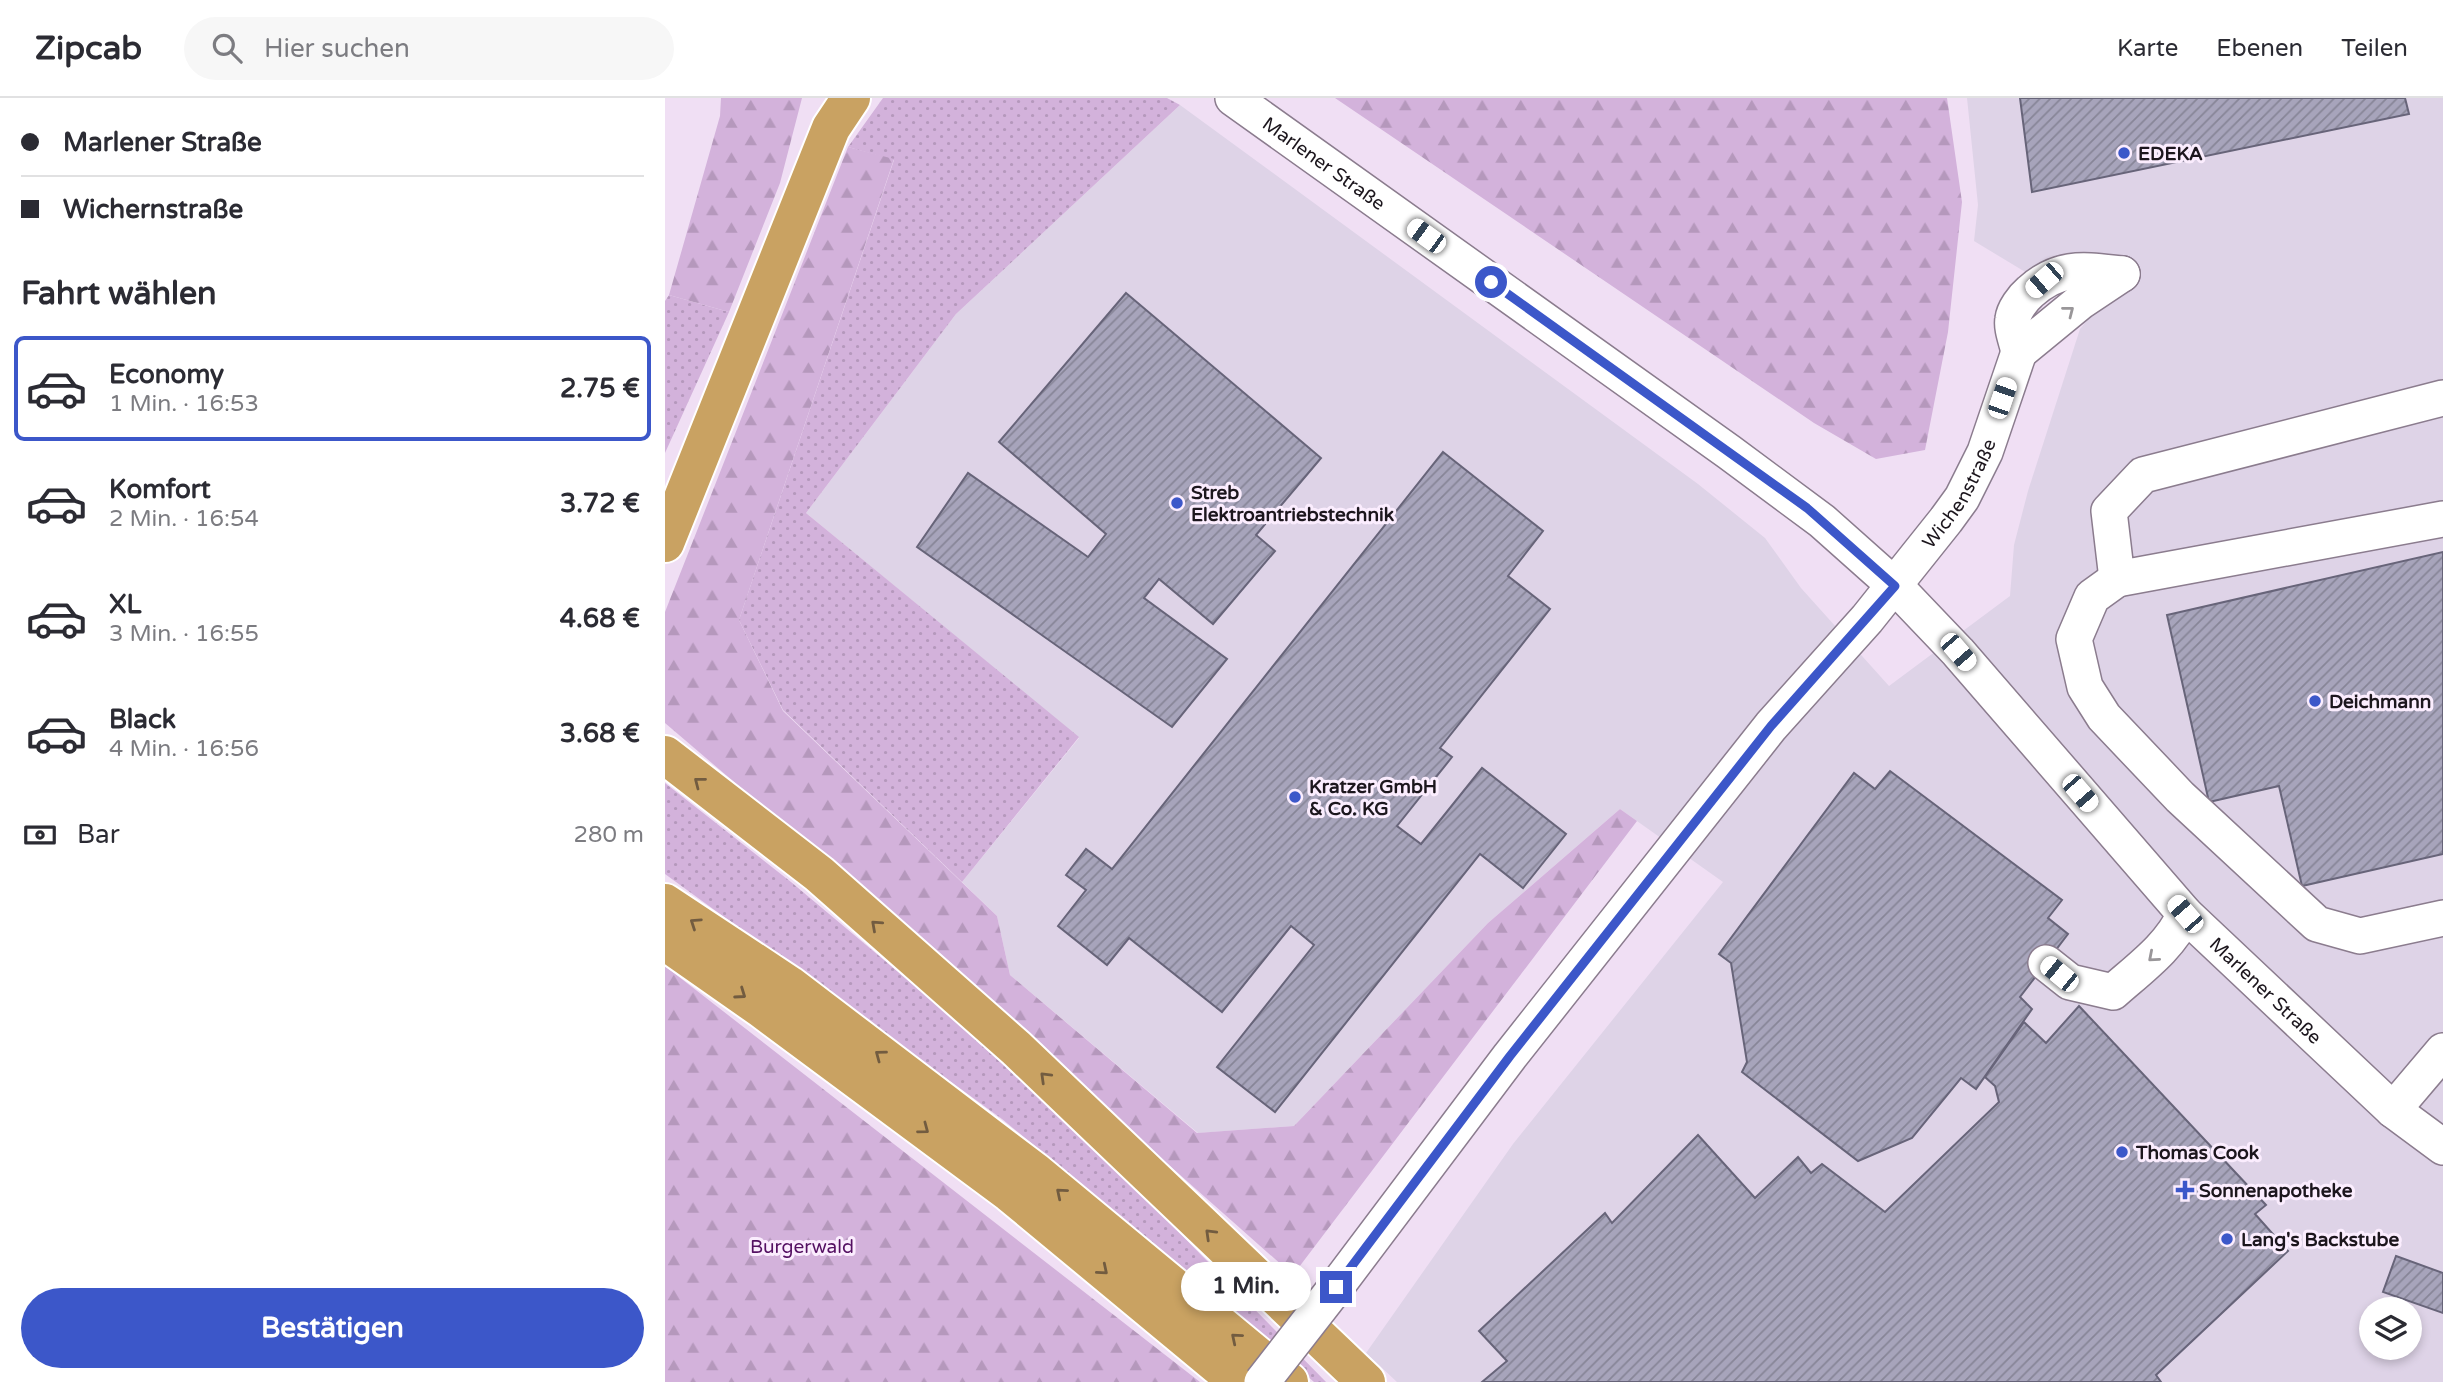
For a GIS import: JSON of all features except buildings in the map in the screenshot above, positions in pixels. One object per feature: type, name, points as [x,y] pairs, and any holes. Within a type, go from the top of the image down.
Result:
[{"type":"highway","points":[[665,543],[838,108]]},
{"type":"highway","points":[[665,755],[819,874],[1016,1048],[1366,1382]]},
{"type":"highway","points":[[665,903],[789,985],[1035,1171],[1289,1382]]},
{"type":"highway","points":[[665,941],[762,1009],[1010,1193],[1238,1382]]},
{"type":"street","name":"Marlener Straße","points":[[1233,98],[1807,508],[1895,586],[1958,652],[2185,914],[2393,1110],[2443,1147]]},
{"type":"street","name":"Wichenstraße","points":[[1262,1382],[1510,1056],[1762,737],[1895,586],[1962,498],[1985,452],[2019,352]]},
{"type":"street","points":[[2117,579],[2109,510],[2143,475],[2443,398]]},
{"type":"street","points":[[2443,519],[2117,579],[2092,597],[2074,639],[2085,687],[2104,717],[2180,797],[2317,924],[2360,936],[2443,918]]},
{"type":"street","points":[[2046,963],[2070,982],[2113,992],[2163,948],[2185,914]]},
{"type":"street","points":[[2393,1110],[2443,1051]]},
{"type":"shaded area","points":[[1967,98],[2443,98],[2443,1382],[1397,1382],[1366,1353],[1513,1144],[1723,882],[1620,809],[1488,923],[1294,1126],[1198,1133],[1010,975],[997,916],[962,882],[1079,738],[806,513],[956,314],[1180,105],[1698,484],[1765,538],[1801,588],[1889,686],[2010,596],[2014,545],[2028,491],[2080,329],[2093,313],[1974,241],[1978,205]]},
{"type":"green space","points":[[721,98],[802,98],[780,183],[729,312],[669,295],[720,116]]},
{"type":"green space","points":[[883,98],[1167,98],[1180,105],[956,314],[806,513],[1079,737],[962,882],[783,710],[739,620],[894,160],[848,147]]},
{"type":"green space","points":[[1335,98],[1947,98],[1962,202],[1948,332],[1925,450],[1876,459],[1814,423]]},
{"type":"green space","points":[[848,147],[894,159],[739,620],[783,711],[997,916],[1010,975],[1197,1133],[1294,1126],[1488,923],[1620,809],[1637,821],[1293,1275],[809,846],[665,723],[665,612]]},
{"type":"green space","points":[[669,295],[729,312],[665,453],[665,301]]},
{"type":"green space","points":[[665,783],[791,882],[934,1002],[1107,1159],[1326,1382],[1314,1382],[1203,1284],[1002,1119],[665,874]]},
{"type":"green space","name":"Burgerwald","points":[[665,966],[1200,1382],[665,1382]]},
{"type":"place","name":"EDEKA","points":[[2124,153]]},
{"type":"place","name":"Streb Elektroantriebstechnik","points":[[1177,503]]},
{"type":"place","name":"Deichmann","points":[[2315,701]]},
{"type":"place","name":"Kratzer GmbH & Co. KG","points":[[1295,797]]},
{"type":"place","name":"Thomas Cook","points":[[2122,1152]]},
{"type":"place","name":"Sonnenapotheke","points":[[2185,1190]]},
{"type":"place","name":"Lang's Backstube","points":[[2227,1239]]},
{"type":"route","points":[[1336,1287],[1510,1056],[1771,726],[1895,586],[1807,508],[1491,282]]}]
